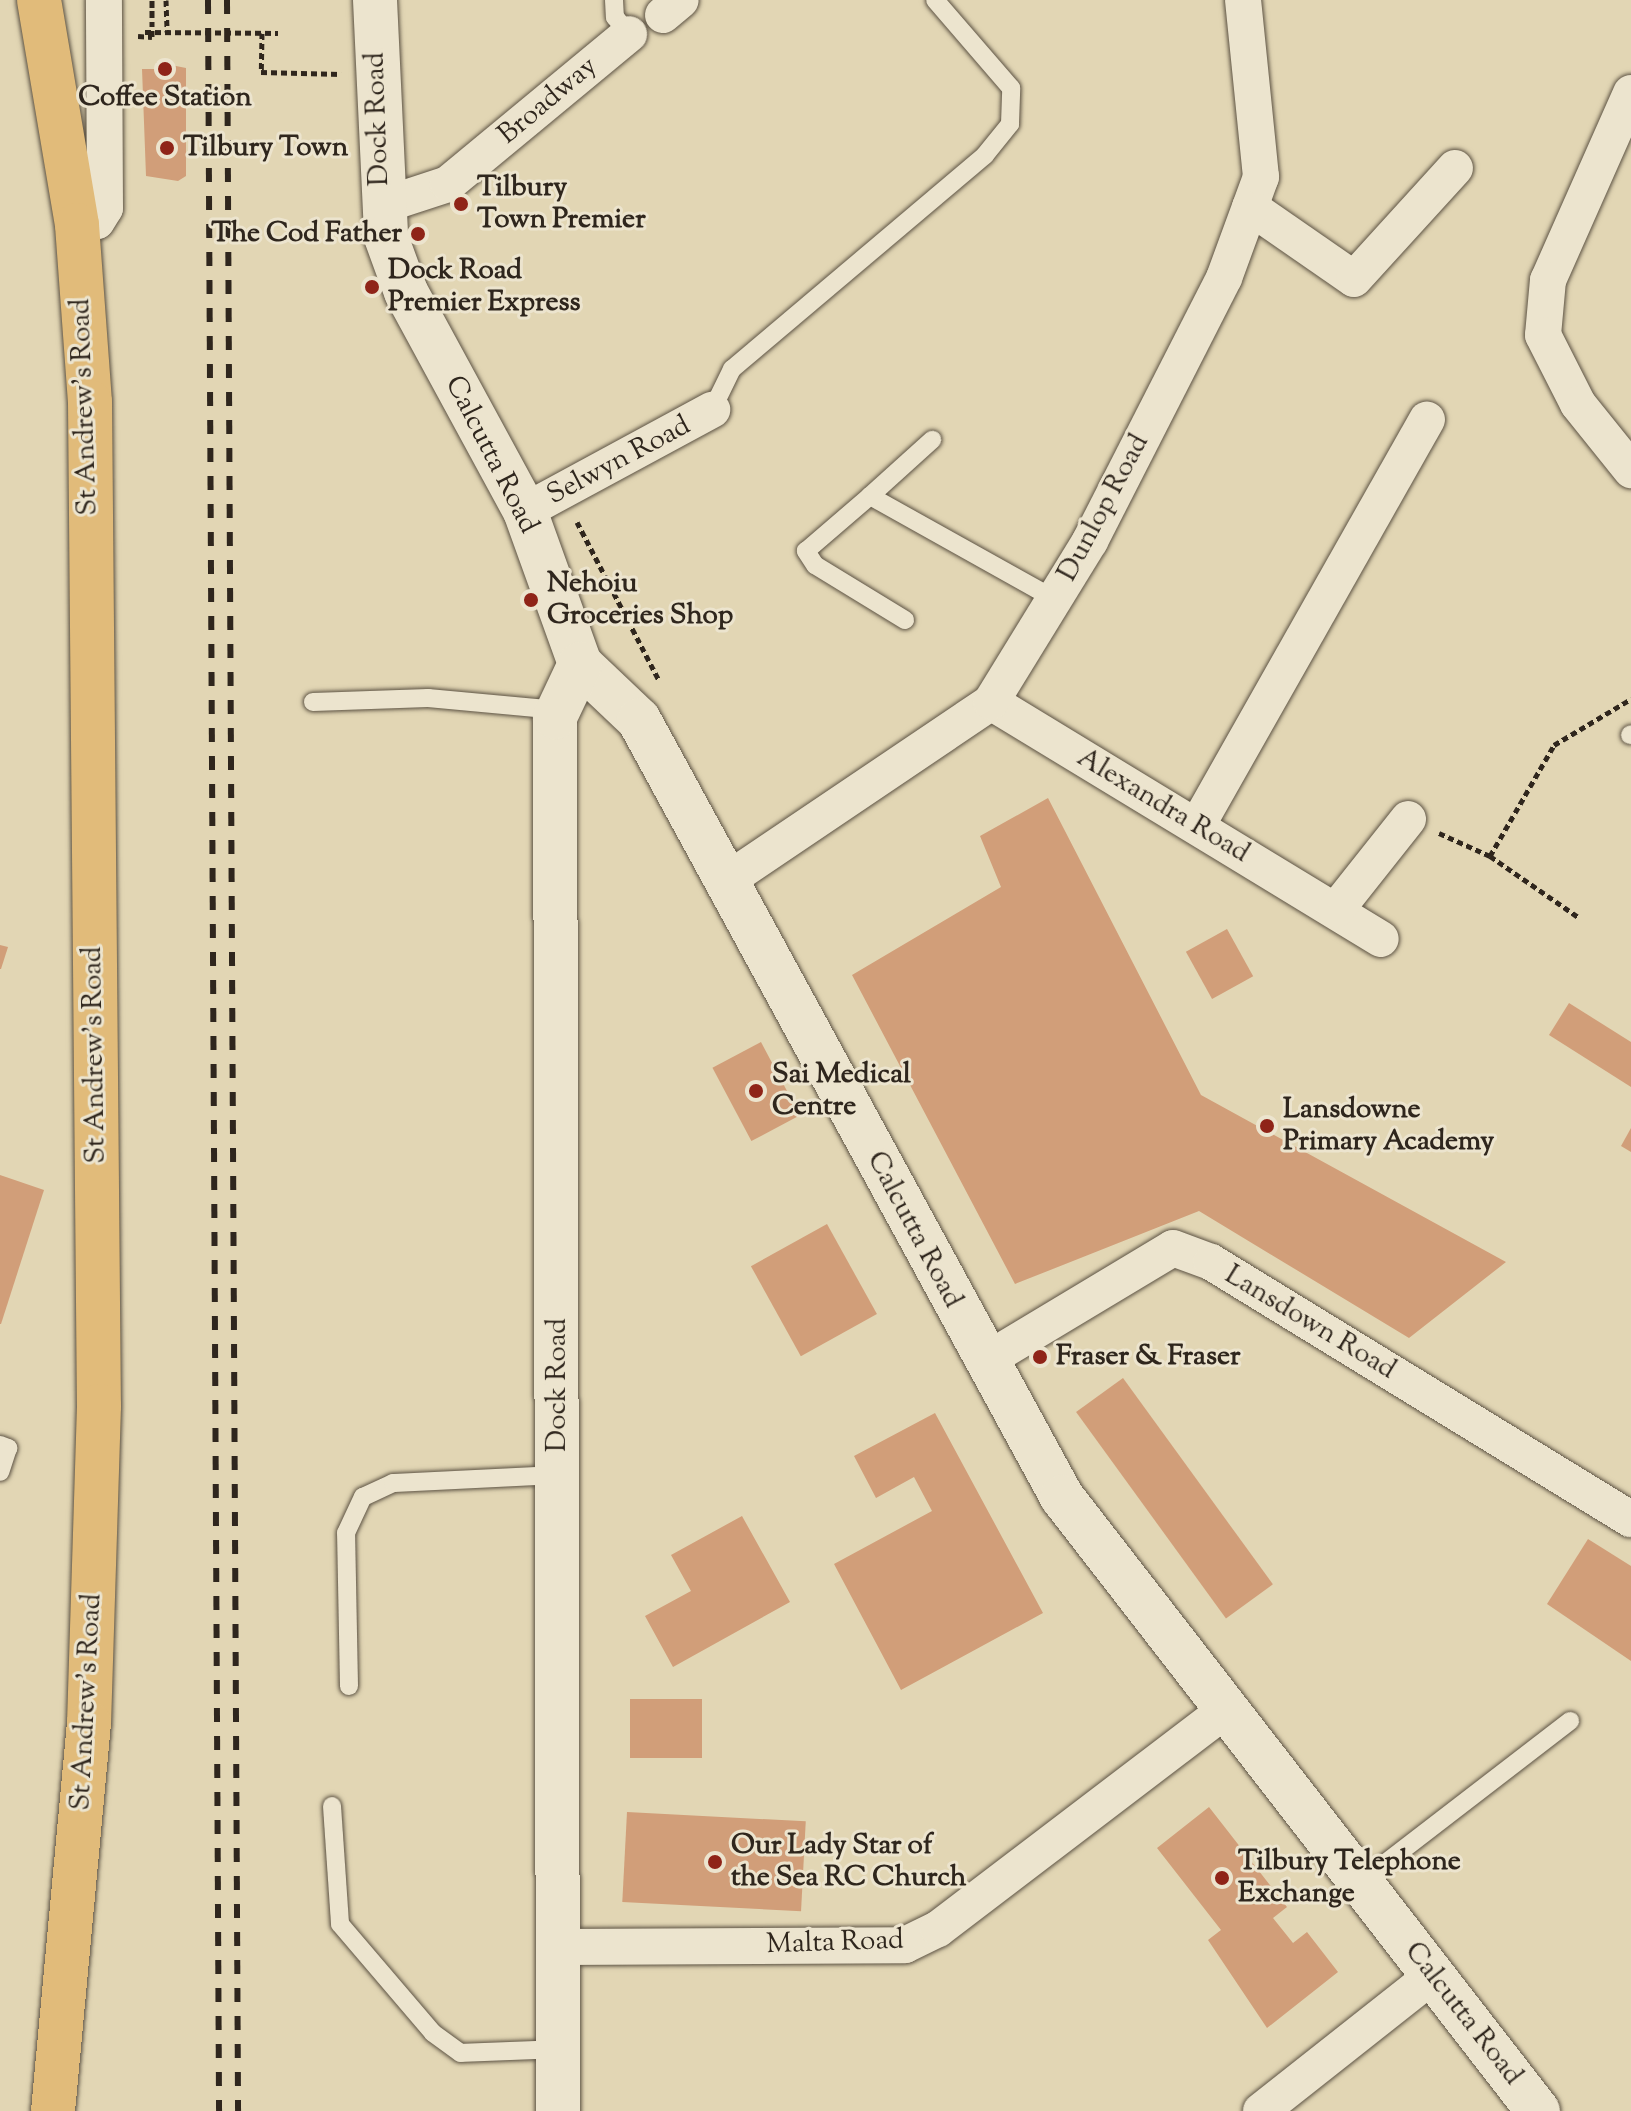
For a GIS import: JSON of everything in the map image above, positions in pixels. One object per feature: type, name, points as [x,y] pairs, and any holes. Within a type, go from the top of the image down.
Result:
[{"type":"highway","name":"St Andrew's Road","points":[[39,0],[77,225],[90,402],[99,1406],[89,1723],[53,2111]]},
{"type":"street","points":[[77,225],[97,221],[105,208],[104,0]]},
{"type":"street","name":"Dock Road","points":[[375,0],[384,222]]},
{"type":"street","name":"Dunlop Road","points":[[726,881],[991,702],[1054,599],[1224,278],[1261,177],[1243,0]]},
{"type":"street","name":"Broadway","points":[[384,222],[448,184],[629,34]]},
{"type":"street","points":[[1631,93],[1573,211],[1548,280],[1543,335],[1578,404],[1631,470]]},
{"type":"street","points":[[1250,207],[1354,279],[1455,168]]},
{"type":"street","name":"Calcutta Road","points":[[384,222],[406,292],[525,511],[580,664],[639,720],[985,1361],[1062,1497],[1538,2111]]},
{"type":"street","name":"Selwyn Road","points":[[525,511],[712,410]]},
{"type":"street","points":[[1197,826],[1427,420]]},
{"type":"street","name":"Dock Road","points":[[558,2111],[561,1947],[557,710],[580,664]]},
{"type":"street","name":"Alexandra Road","points":[[991,702],[1381,939]]},
{"type":"street","points":[[1336,910],[1408,819]]},
{"type":"street","name":"Lansdown Road","points":[[985,1361],[1173,1248],[1211,1262],[1631,1519]]},
{"type":"street","name":"Malta Road","points":[[561,1947],[905,1945],[938,1929],[1225,1710]]},
{"type":"street","points":[[1261,2111],[1433,1975]]},
{"type":"lane","points":[[614,0],[615,17],[629,34]]},
{"type":"lane","points":[[712,410],[732,369],[985,155],[1010,124],[1011,88],[935,0]]},
{"type":"lane","points":[[905,620],[815,565],[806,551],[932,440]]},
{"type":"lane","points":[[870,496],[1054,599]]},
{"type":"lane","points":[[313,702],[428,698],[557,710]]},
{"type":"lane","points":[[0,1445],[8,1448],[0,1472]]},
{"type":"lane","points":[[349,1686],[346,1533],[363,1497],[393,1483],[558,1475]]},
{"type":"lane","points":[[1361,1882],[1570,1721]]},
{"type":"lane","points":[[332,1806],[340,1924],[433,2033],[461,2053],[559,2049]]},
{"type":"path","points":[[152,0],[152,37]]},
{"type":"path","points":[[166,0],[167,32]]},
{"type":"path","points":[[145,32],[278,33]]},
{"type":"path","points":[[262,33],[261,72],[320,74]]},
{"type":"path","points":[[571,510],[667,695]]},
{"type":"path","points":[[1490,856],[1554,745],[1631,699]]},
{"type":"path","points":[[1408,819],[1490,856],[1578,917]]},
{"type":"building","name":"Tilbury Town","points":[[156,62],[186,68],[186,176],[178,181],[146,176],[142,69],[156,69]]},
{"type":"building","name":"Lansdowne Primary Academy","points":[[1048,798],[1201,1095],[1506,1262],[1409,1338],[1199,1211],[1015,1284],[852,975],[1001,887],[980,836]]},
{"type":"building","points":[[1227,929],[1253,976],[1212,999],[1186,952]]},
{"type":"building","points":[[0,945],[8,947],[1,969],[0,969]]},
{"type":"building","points":[[1569,1003],[1631,1042],[1631,1087],[1549,1035]]},
{"type":"building","name":"Sai Medical Centre","points":[[761,1042],[800,1115],[751,1141],[712,1068]]},
{"type":"building","points":[[1631,1128],[1631,1152],[1621,1146]]},
{"type":"building","points":[[0,1175],[44,1190],[1,1324],[0,1324]]},
{"type":"building","points":[[827,1224],[877,1314],[801,1356],[751,1266]]},
{"type":"building","points":[[1123,1378],[1273,1584],[1226,1618],[1076,1412]]},
{"type":"building","points":[[935,1413],[1043,1613],[901,1690],[834,1564],[932,1511],[914,1477],[876,1498],[854,1456]]},
{"type":"building","points":[[742,1516],[790,1602],[673,1667],[645,1616],[691,1591],[671,1555]]},
{"type":"building","points":[[1588,1539],[1631,1566],[1631,1661],[1547,1604]]},
{"type":"building","points":[[630,1699],[702,1699],[702,1758],[630,1758]]},
{"type":"building","name":"Tilbury Telephone Exchange","points":[[1209,1807],[1287,1907],[1273,1918],[1293,1943],[1307,1932],[1338,1972],[1267,2028],[1208,1940],[1221,1930],[1157,1848]]},
{"type":"building","name":"Our Lady Star of the Sea RC Church","points":[[627,1812],[806,1821],[801,1911],[622,1902]]},
{"type":"railway","points":[[208,0],[219,2111]]},
{"type":"railway","points":[[227,0],[238,2111]]},
{"type":"place","name":"Coffee Station","points":[[165,69]]},
{"type":"place","name":"Tilbury Town","points":[[167,148]]},
{"type":"place","name":"Tilbury Town Premier","points":[[461,204]]},
{"type":"place","name":"The Cod Father","points":[[418,234]]},
{"type":"place","name":"Dock Road Premier Express","points":[[372,287]]},
{"type":"place","name":"Nehoiu Groceries Shop","points":[[531,600]]},
{"type":"place","name":"Sai Medical Centre","points":[[756,1091]]},
{"type":"place","name":"Lansdowne Primary Academy","points":[[1267,1126]]},
{"type":"place","name":"Fraser & Fraser","points":[[1040,1357]]},
{"type":"place","name":"Our Lady Star of the Sea RC Church","points":[[715,1862]]},
{"type":"place","name":"Tilbury Telephone Exchange","points":[[1222,1878]]}]
